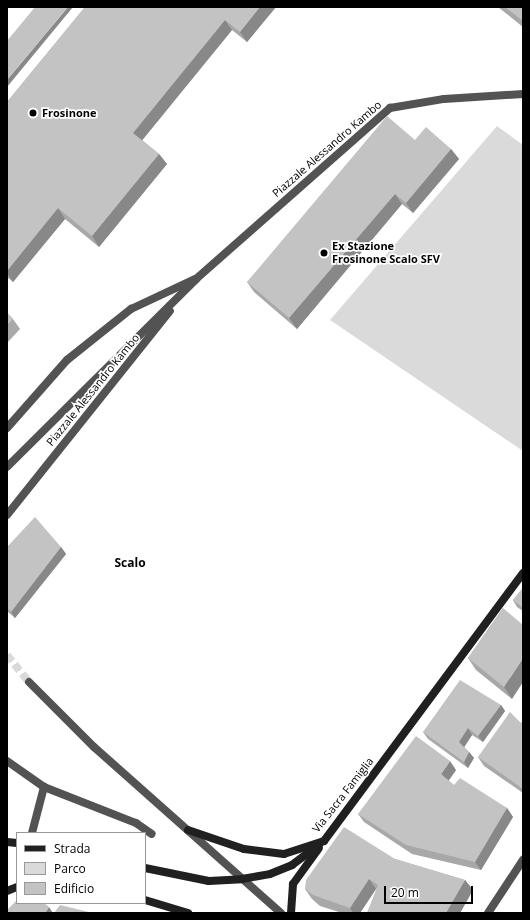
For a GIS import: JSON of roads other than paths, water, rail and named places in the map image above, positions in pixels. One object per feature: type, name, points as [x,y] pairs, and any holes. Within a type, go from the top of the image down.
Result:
[{"type":"main road","name":"Via Sacra Famiglia","points":[[188,830],[244,849],[284,854],[324,841],[523,574]]},
{"type":"main road","points":[[146,868],[209,881],[242,879],[270,874],[292,865],[324,841]]},
{"type":"main road","points":[[291,913],[293,884],[324,841]]},
{"type":"main road","points":[[146,900],[188,913]]},
{"type":"street","name":"Piazzale Alessandro Kambo","points":[[7,467],[196,279],[390,108],[444,99],[523,94]]},
{"type":"street","name":"Piazzale Alessandro Kambo","points":[[7,428],[67,360],[126,314],[196,279]]},
{"type":"street","name":"Piazzale Alessandro Kambo","points":[[7,515],[196,279]]},
{"type":"street","name":"Via Sacra Famiglia","points":[[29,682],[94,747],[188,830]]},
{"type":"street","points":[[7,761],[44,787],[136,823],[152,834]]},
{"type":"street","points":[[32,832],[44,787]]},
{"type":"street","points":[[188,830],[281,913]]},
{"type":"street","points":[[488,913],[523,860]]},
{"type":"tunnel","points":[[7,655],[29,682]]},
{"type":"place","name":"Frosinone","points":[[33,113]]},
{"type":"place","name":"Ex Stazione Frosinone Scalo SFV","points":[[324,253]]},
{"type":"district","name":"Scalo","points":[[130,563]]}]
